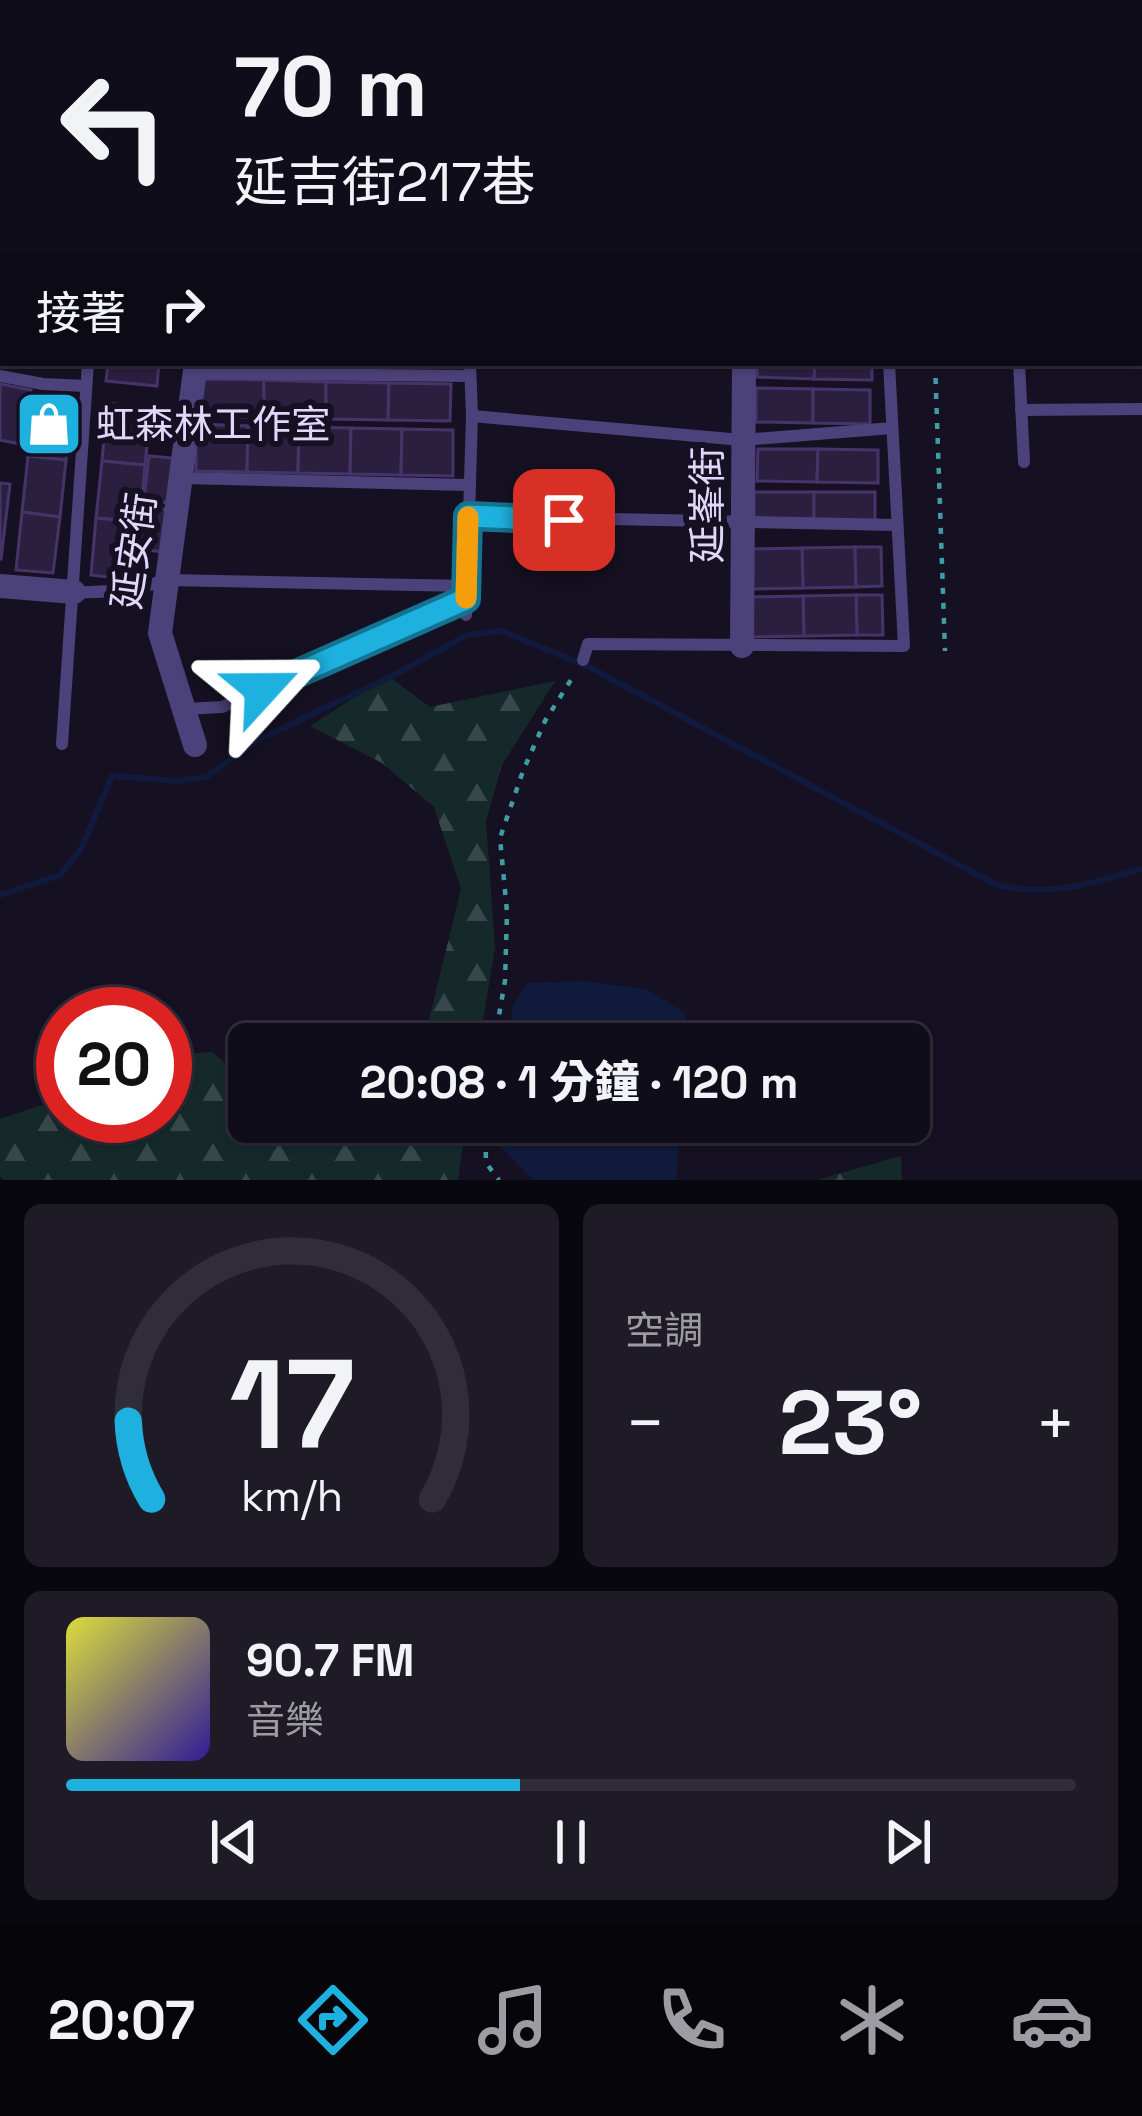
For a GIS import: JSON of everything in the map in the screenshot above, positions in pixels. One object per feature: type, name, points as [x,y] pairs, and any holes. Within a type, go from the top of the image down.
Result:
[{"type":"street","name":"延峯街","points":[[742,646],[744,366]]},
{"type":"street","name":"延安街","points":[[195,745],[160,633],[196,368]]},
{"type":"street","points":[[0,586],[74,592]]},
{"type":"lane","points":[[62,744],[88,366]]},
{"type":"lane","points":[[583,660],[588,644],[904,646],[889,366]]},
{"type":"lane","points":[[1019,366],[1024,462]]},
{"type":"lane","points":[[196,368],[470,370],[466,615]]},
{"type":"lane","points":[[0,376],[86,386]]},
{"type":"lane","points":[[1021,410],[1142,409]]},
{"type":"lane","points":[[472,416],[742,440],[892,428]]},
{"type":"lane","points":[[181,478],[468,485]]},
{"type":"lane","points":[[468,516],[897,525]]},
{"type":"lane","points":[[74,592],[142,588],[167,580],[466,593]]},
{"type":"lane","points":[[184,709],[222,707],[466,593]]},
{"type":"path","points":[[935,366],[945,651]]},
{"type":"path","points":[[498,1023],[505,981],[507,912],[500,838],[545,721],[583,660]]},
{"type":"path","points":[[486,1143],[486,1163],[499,1180]]},
{"type":"green space","points":[[388,676],[430,707],[555,681],[502,765],[486,821],[495,948],[482,1023],[428,1023],[461,889],[434,807],[382,763],[310,726]]},
{"type":"green space","points":[[212,1052],[228,1065],[228,1143],[463,1143],[458,1180],[3,1180],[0,1176],[0,1119],[36,1107],[36,1143],[192,1143],[192,1053]]},
{"type":"green space","points":[[901,1156],[902,1180],[817,1180]]},
{"type":"water","points":[[582,981],[647,989],[686,1014],[686,1023],[511,1023],[512,1007],[528,983]]},
{"type":"water","points":[[501,1143],[679,1143],[676,1180],[533,1180]]},
{"type":"building","points":[[108,366],[159,366],[157,386],[106,381]]},
{"type":"building","points":[[758,366],[815,366],[814,379],[757,377]]},
{"type":"building","points":[[815,366],[872,366],[872,380],[814,379]]},
{"type":"building","points":[[202,379],[264,380],[264,418],[201,416]]},
{"type":"building","points":[[264,380],[326,382],[326,419],[264,418]]},
{"type":"building","points":[[326,382],[389,383],[388,420],[326,419]]},
{"type":"building","points":[[389,383],[451,384],[450,421],[388,420]]},
{"type":"building","points":[[0,384],[31,390],[20,444],[0,440]]},
{"type":"building","points":[[756,388],[813,389],[813,423],[756,422]]},
{"type":"building","points":[[813,389],[870,390],[870,424],[813,423]]},
{"type":"building","points":[[35,399],[72,403],[66,460],[28,456]]},
{"type":"building","points":[[107,403],[151,408],[145,465],[102,461]]},
{"type":"building","points":[[196,424],[248,426],[247,472],[196,471]]},
{"type":"building","points":[[248,426],[299,427],[298,473],[247,472]]},
{"type":"building","points":[[299,427],[351,428],[350,474],[298,473]]},
{"type":"building","points":[[351,428],[402,429],[401,475],[350,474]]},
{"type":"building","points":[[402,429],[453,430],[453,476],[401,475]]},
{"type":"building","points":[[758,449],[818,449],[817,482],[757,481]]},
{"type":"building","points":[[818,449],[878,450],[878,483],[817,482]]},
{"type":"building","points":[[28,456],[66,460],[60,517],[22,512]]},
{"type":"building","points":[[149,456],[173,458],[168,503],[144,500]]},
{"type":"building","points":[[102,461],[145,465],[140,522],[96,518]]},
{"type":"building","points":[[0,483],[10,484],[1,559],[0,559]]},
{"type":"building","points":[[754,492],[814,492],[814,525],[754,525]]},
{"type":"building","points":[[814,492],[875,492],[875,526],[814,525]]},
{"type":"building","points":[[143,507],[167,509],[163,552],[139,549]]},
{"type":"building","points":[[22,512],[60,517],[53,573],[16,570]]},
{"type":"building","points":[[96,518],[140,522],[134,580],[91,575]]},
{"type":"building","points":[[855,547],[856,587],[803,588],[802,548]]},
{"type":"building","points":[[855,547],[881,547],[882,586],[856,587]]},
{"type":"building","points":[[802,548],[803,588],[750,589],[749,549]]},
{"type":"building","points":[[856,595],[882,595],[883,635],[857,635]]},
{"type":"building","points":[[856,595],[857,635],[804,636],[803,596]]},
{"type":"building","points":[[803,596],[804,636],[751,637],[750,597]]},
{"type":"waterway","points":[[0,895],[60,875],[81,849],[112,776],[177,781],[206,777],[258,740],[467,635],[502,631],[589,667],[997,885],[1054,889],[1142,869]]},
{"type":"slow traffic","points":[[466,598],[468,517]]},
{"type":"place","name":"虹森林工作室","points":[[49,424]]},
{"type":"route","points":[[262,689],[466,599],[468,516],[564,520]]}]
